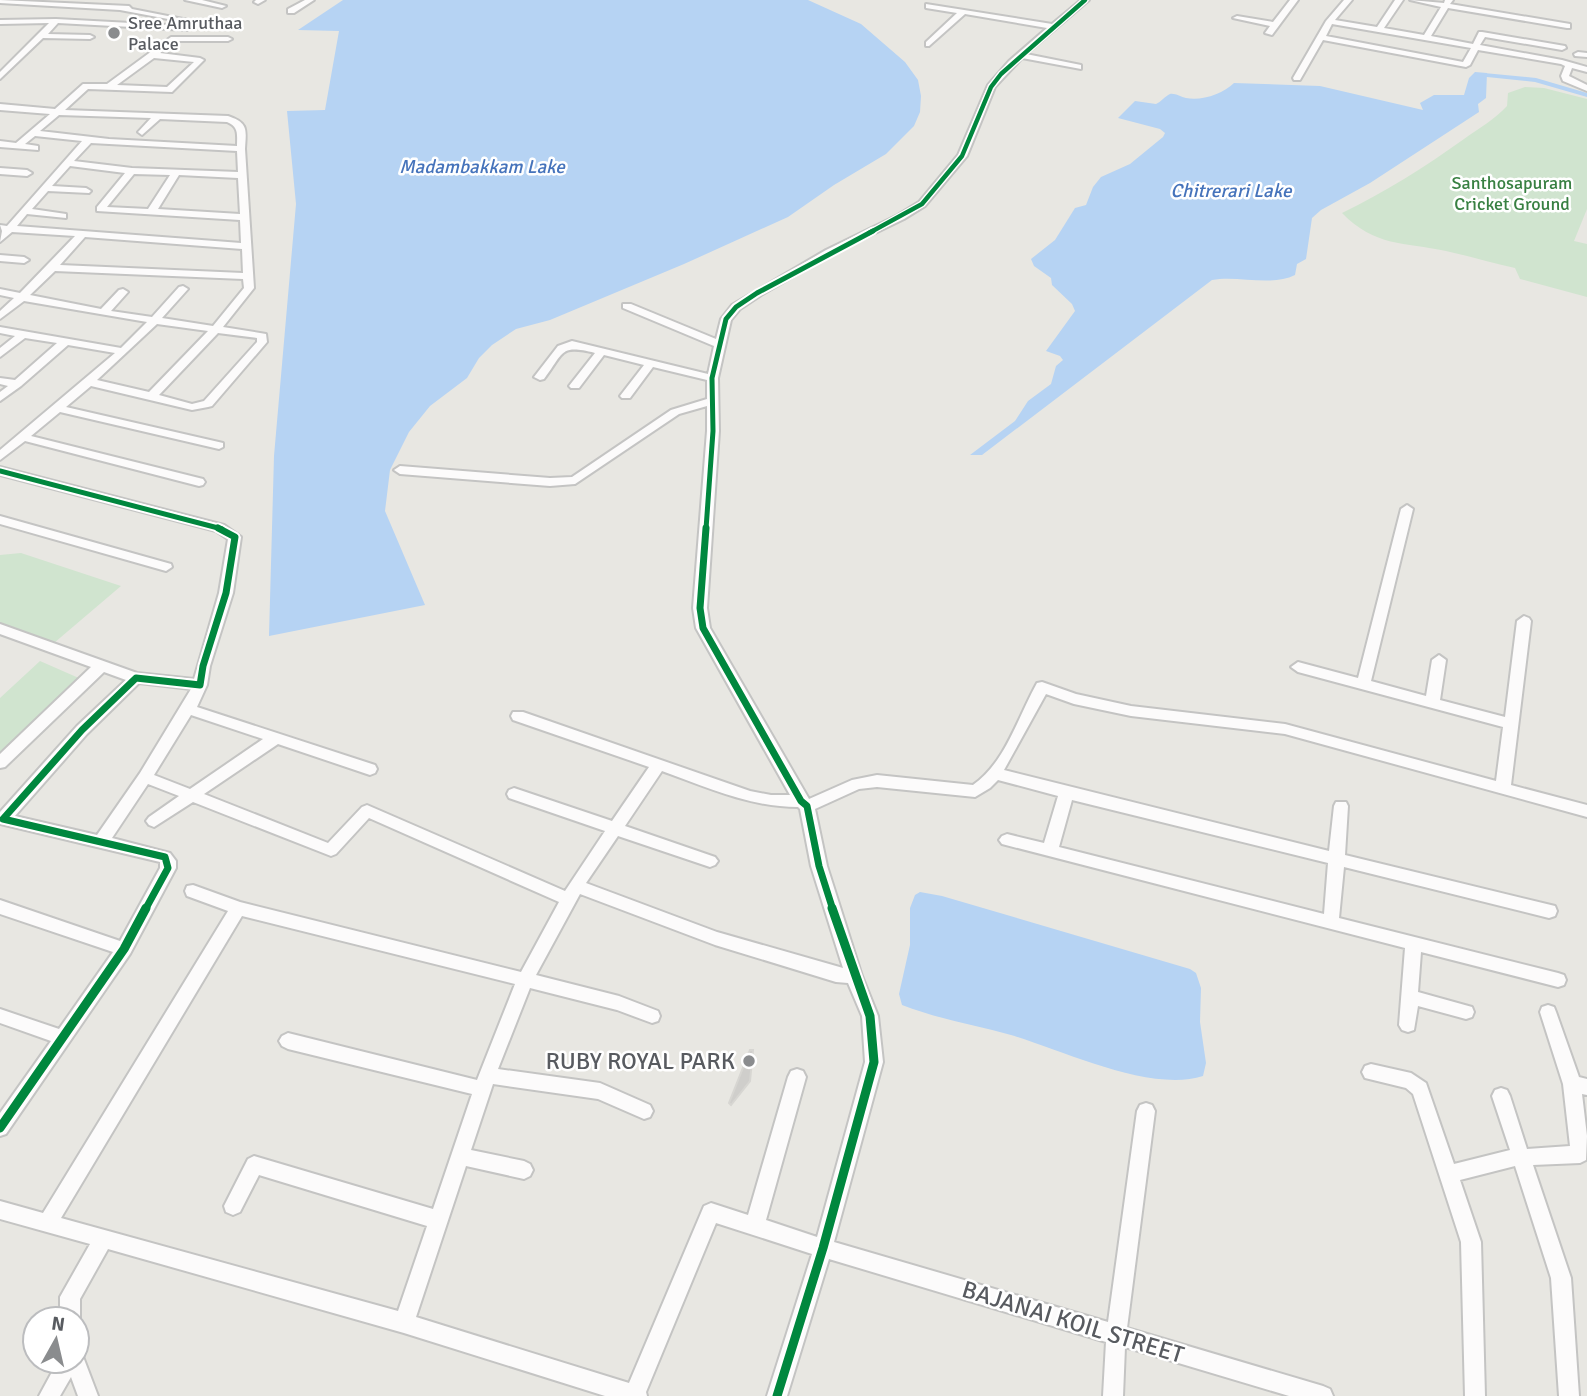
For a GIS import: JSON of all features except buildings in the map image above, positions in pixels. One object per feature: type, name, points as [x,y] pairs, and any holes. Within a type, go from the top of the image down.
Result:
[{"type":"street","points":[[190,0],[222,6]]},
{"type":"street","points":[[291,11],[310,0]]},
{"type":"street","points":[[777,1396],[823,1248],[874,1062],[870,1016],[853,976],[819,866],[804,803],[703,628],[700,608],[713,431],[712,379],[723,324],[736,307],[829,252],[901,218],[922,204],[956,166],[991,88],[1020,55],[1085,0]]},
{"type":"street","points":[[1269,33],[1294,0]]},
{"type":"street","points":[[1297,78],[1330,21],[1348,0]]},
{"type":"street","points":[[1379,30],[1399,0]]},
{"type":"street","points":[[1414,0],[1447,3],[1564,25],[1566,13]]},
{"type":"street","points":[[0,1],[129,7],[185,24],[1,22]]},
{"type":"street","points":[[1,22],[37,1]]},
{"type":"street","points":[[1426,38],[1447,3]]},
{"type":"street","points":[[929,6],[1055,27]]},
{"type":"street","points":[[101,24],[129,7]]},
{"type":"street","points":[[1527,36],[1539,8]]},
{"type":"street","points":[[929,44],[963,12]]},
{"type":"street","points":[[1489,28],[1495,14]]},
{"type":"street","points":[[1237,18],[1276,24]]},
{"type":"street","points":[[0,77],[56,21]]},
{"type":"street","points":[[1330,21],[1562,62],[1587,70]]},
{"type":"street","points":[[42,36],[75,34],[90,37]]},
{"type":"street","points":[[1321,37],[1466,65],[1483,34],[1562,48]]},
{"type":"street","points":[[110,86],[174,39],[228,38]]},
{"type":"street","points":[[18,146],[86,86],[169,90],[200,60],[153,55]]},
{"type":"street","points":[[1020,55],[1079,67]]},
{"type":"street","points":[[1569,66],[1564,76],[1566,79],[1587,88]]},
{"type":"street","points":[[0,107],[159,116],[185,113],[238,123],[242,130],[240,149],[249,288],[216,328],[151,396]]},
{"type":"street","points":[[142,132],[159,116]]},
{"type":"street","points":[[32,133],[240,149]]},
{"type":"street","points":[[0,239],[5,228],[25,211],[88,139]]},
{"type":"street","points":[[0,144],[35,148]]},
{"type":"street","points":[[69,163],[132,171],[243,175]]},
{"type":"street","points":[[0,170],[27,173]]},
{"type":"street","points":[[132,171],[100,208],[246,217]]},
{"type":"street","points":[[151,212],[177,172]]},
{"type":"street","points":[[45,188],[86,191]]},
{"type":"street","points":[[25,211],[63,216]]},
{"type":"street","points":[[5,228],[246,246]]},
{"type":"street","points":[[0,316],[52,268],[82,235]]},
{"type":"street","points":[[0,258],[24,260]]},
{"type":"street","points":[[52,268],[247,276]]},
{"type":"street","points":[[0,456],[89,383],[158,320],[183,289]]},
{"type":"street","points":[[0,292],[104,312],[261,335],[263,340],[208,404],[192,407],[89,383]]},
{"type":"street","points":[[104,312],[123,292]]},
{"type":"street","points":[[627,306],[720,345]]},
{"type":"street","points":[[0,330],[122,351]]},
{"type":"street","points":[[0,354],[23,334]]},
{"type":"street","points":[[0,398],[66,341]]},
{"type":"street","points":[[540,377],[568,345],[712,379]]},
{"type":"street","points":[[575,386],[600,353]]},
{"type":"street","points":[[626,396],[650,364]]},
{"type":"street","points":[[0,381],[18,384]]},
{"type":"street","points":[[400,470],[564,482],[582,477],[675,412],[711,401]]},
{"type":"street","points":[[57,408],[219,445]]},
{"type":"street","points":[[23,437],[200,482]]},
{"type":"street","points":[[0,471],[220,528],[235,537],[226,593],[203,666],[200,685],[188,709],[101,842]]},
{"type":"street","points":[[1363,684],[1407,509]]},
{"type":"street","points":[[0,520],[166,567]]},
{"type":"street","points":[[1503,787],[1524,621]]},
{"type":"street","points":[[0,629],[136,678],[200,685]]},
{"type":"street","points":[[1432,703],[1439,660]]},
{"type":"street","points":[[0,763],[101,666]]},
{"type":"street","points":[[1298,667],[1511,724]]},
{"type":"street","points":[[0,1128],[124,949],[168,868],[169,861],[165,857],[1,821],[82,730],[136,678]]},
{"type":"street","points":[[518,716],[749,796],[771,801],[804,803],[858,784],[877,781],[975,791],[983,788],[1042,687],[1074,699],[1130,711],[1285,729],[1587,811]]},
{"type":"street","points":[[188,709],[370,769]]},
{"type":"street","points":[[154,821],[276,738]]},
{"type":"street","points":[[404,1323],[485,1082],[525,979],[572,893],[659,764]]},
{"type":"street","points":[[994,772],[1066,793],[1549,911]]},
{"type":"street","points":[[145,777],[331,850],[367,811],[572,893],[836,975],[853,976]]},
{"type":"street","points":[[1050,851],[1066,793]]},
{"type":"street","points":[[514,794],[710,860]]},
{"type":"street","points":[[1331,923],[1341,806]]},
{"type":"street","points":[[1007,840],[1558,980]]},
{"type":"street","points":[[193,891],[238,908],[619,1003],[652,1016]]},
{"type":"street","points":[[0,907],[124,949]]},
{"type":"street","points":[[47,1223],[238,908]]},
{"type":"street","points":[[1408,1024],[1413,943]]},
{"type":"street","points":[[1410,997],[1466,1013]]},
{"type":"street","points":[[1449,1174],[1520,1158],[1580,1154],[1580,1086],[1548,1012]]},
{"type":"street","points":[[0,1016],[64,1038]]},
{"type":"street","points":[[288,1041],[485,1082],[600,1091],[644,1111]]},
{"type":"street","points":[[1371,1072],[1411,1081],[1420,1089],[1471,1242],[1475,1396]]},
{"type":"street","points":[[755,1225],[797,1077]]},
{"type":"street","points":[[1501,1096],[1561,1278],[1569,1396]]},
{"type":"street","points":[[1113,1396],[1116,1334],[1146,1111]]},
{"type":"street","points":[[460,1156],[524,1170]]},
{"type":"street","points":[[233,1206],[254,1165],[438,1220]]},
{"type":"street","points":[[0,1210],[404,1323],[599,1390],[636,1396]]},
{"type":"street","name":"BAJANAI KOIL STREET","points":[[636,1396],[711,1212],[823,1248],[1323,1396]]},
{"type":"street","points":[[71,1305],[71,1297],[103,1239]]},
{"type":"street","points":[[49,1396],[61,1375]]},
{"type":"street","points":[[80,1375],[88,1396]]},
{"type":"green space","name":"Santhosapuram Cricket Ground","points":[[1525,87],[1544,88],[1587,99],[1587,209],[1574,241],[1587,244],[1587,297],[1520,279],[1515,268],[1378,238],[1354,224],[1342,213],[1420,169],[1486,124],[1507,106],[1508,93]]},
{"type":"green space","points":[[21,553],[121,586],[54,643],[0,623],[0,555]]},
{"type":"green space","points":[[40,661],[81,679],[0,762],[0,698]]},
{"type":"water","name":"Madambakkam Lake","points":[[343,0],[808,0],[861,24],[905,62],[918,80],[920,112],[914,126],[886,154],[788,217],[550,320],[516,329],[492,345],[479,358],[467,378],[430,406],[409,432],[390,470],[385,511],[425,605],[269,636],[274,456],[296,204],[287,111],[325,110],[339,31],[298,30]]},
{"type":"water","name":"Chitrerari Lake","points":[[1475,72],[1487,73],[1486,98],[1478,104],[1479,112],[1370,183],[1321,210],[1312,218],[1306,259],[1297,264],[1295,275],[1265,281],[1212,280],[982,455],[970,455],[1015,421],[1028,401],[1051,384],[1056,366],[1063,360],[1060,356],[1046,351],[1075,311],[1072,304],[1052,285],[1051,278],[1034,266],[1031,259],[1055,240],[1075,208],[1086,205],[1093,187],[1101,177],[1130,164],[1163,137],[1165,133],[1160,129],[1118,118],[1135,101],[1156,104],[1172,94],[1192,99],[1212,96],[1234,83],[1320,86],[1423,110],[1420,103],[1434,95],[1464,95],[1469,78]]},
{"type":"water","points":[[920,892],[942,896],[1190,969],[1196,973],[1201,988],[1200,1022],[1206,1063],[1203,1076],[1182,1080],[1133,1075],[1011,1035],[902,1005],[899,994],[910,945],[910,908],[915,895]]},
{"type":"waterway","points":[[1487,75],[1536,80],[1587,95]]},
{"type":"cycle path","points":[[777,1396],[823,1248],[874,1062],[870,1016],[854,976],[819,866],[807,806],[801,801],[703,628],[700,608],[713,431],[712,378],[726,319],[736,307],[829,252],[922,204],[962,156],[991,87],[1001,74],[1085,0]]},
{"type":"cycle path","points":[[0,471],[220,528],[235,537],[226,593],[203,666],[200,685],[136,678],[82,730],[3,819],[165,857],[168,868],[124,949],[0,1128]]},
{"type":"place","name":"Sree Amruthaa Palace","points":[[114,33]]},
{"type":"place","name":"RUBY ROYAL PARK","points":[[749,1061]]}]
